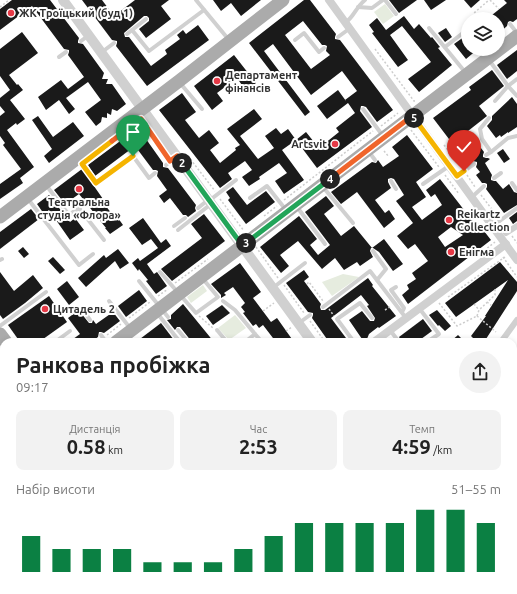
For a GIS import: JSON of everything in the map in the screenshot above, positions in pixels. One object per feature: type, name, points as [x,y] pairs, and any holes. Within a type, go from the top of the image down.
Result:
[{"type":"main road","points":[[0,217],[283,0]]},
{"type":"main road","points":[[125,333],[160,309],[175,290],[201,277],[249,246],[288,206],[371,155],[412,116],[517,34]]},
{"type":"street","points":[[63,0],[85,38],[102,53],[142,109],[181,154],[212,200],[277,284],[295,325],[308,338]]},
{"type":"street","points":[[329,0],[449,166],[460,174],[475,194],[493,226],[517,260]]},
{"type":"street","points":[[508,233],[517,226]]},
{"type":"street","points":[[379,338],[390,330],[404,315],[419,308],[506,244]]},
{"type":"street","points":[[504,338],[517,320]]},
{"type":"lane","points":[[196,0],[230,41]]},
{"type":"lane","points":[[338,37],[347,26],[358,7],[365,0]]},
{"type":"lane","points":[[358,7],[372,8],[384,0],[396,14]]},
{"type":"lane","points":[[132,30],[149,51],[204,10]]},
{"type":"lane","points":[[127,34],[146,19]]},
{"type":"lane","points":[[510,24],[517,34]]},
{"type":"lane","points":[[429,28],[466,74]]},
{"type":"lane","points":[[295,40],[304,33],[319,52],[324,48]]},
{"type":"lane","points":[[445,47],[461,34]]},
{"type":"lane","points":[[102,53],[114,43]]},
{"type":"lane","points":[[59,57],[66,52]]},
{"type":"lane","points":[[487,58],[517,96]]},
{"type":"lane","points":[[494,101],[517,79]]},
{"type":"lane","points":[[179,81],[202,109]]},
{"type":"lane","points":[[363,109],[384,144]]},
{"type":"lane","points":[[489,118],[480,129],[482,139],[491,152]]},
{"type":"lane","points":[[486,155],[508,138],[517,136]]},
{"type":"lane","points":[[166,165],[181,154]]},
{"type":"lane","points":[[78,158],[96,183],[133,156],[149,178],[155,173]]},
{"type":"lane","points":[[460,174],[474,164]]},
{"type":"lane","points":[[423,184],[449,166]]},
{"type":"lane","points":[[494,178],[501,172]]},
{"type":"lane","points":[[178,230],[236,180]]},
{"type":"lane","points":[[390,181],[396,189]]},
{"type":"lane","points":[[44,183],[70,215],[79,208],[104,240]]},
{"type":"lane","points":[[512,183],[517,190]]},
{"type":"lane","points":[[322,185],[352,223]]},
{"type":"lane","points":[[250,198],[268,186],[325,244]]},
{"type":"lane","points":[[475,194],[484,186]]},
{"type":"lane","points":[[26,197],[79,265],[93,254]]},
{"type":"lane","points":[[198,208],[212,200]]},
{"type":"lane","points":[[493,226],[517,208]]},
{"type":"lane","points":[[174,226],[185,218]]},
{"type":"lane","points":[[372,251],[386,269],[377,280]]},
{"type":"lane","points":[[277,284],[305,263]]},
{"type":"lane","points":[[325,306],[370,271],[404,315]]},
{"type":"lane","points":[[160,272],[196,313],[218,297],[201,277]]},
{"type":"lane","points":[[140,280],[178,338]]},
{"type":"lane","points":[[396,287],[391,290],[404,308],[404,315]]},
{"type":"lane","points":[[0,326],[46,292]]},
{"type":"lane","points":[[109,301],[125,333]]},
{"type":"lane","points":[[223,301],[235,310],[258,338]]},
{"type":"lane","points":[[351,338],[337,319],[360,303],[372,318]]},
{"type":"lane","points":[[419,308],[439,334],[433,338]]},
{"type":"lane","points":[[85,313],[90,320]]},
{"type":"lane","points":[[295,325],[309,316]]},
{"type":"lane","points":[[178,330],[185,338]]},
{"type":"lane","points":[[216,330],[223,338]]},
{"type":"lane","points":[[390,330],[396,338]]},
{"type":"lane","points":[[60,338],[70,331]]},
{"type":"lane","points":[[250,338],[255,334]]},
{"type":"path","points":[[0,7],[9,0]]},
{"type":"path","points":[[475,12],[490,0],[499,9]]},
{"type":"path","points":[[371,44],[414,101]]},
{"type":"path","points":[[411,130],[460,195]]},
{"type":"path","points":[[442,143],[460,174],[475,194],[501,221]]},
{"type":"path","points":[[384,144],[389,157]]},
{"type":"path","points":[[288,206],[350,149]]},
{"type":"path","points":[[181,154],[212,200],[244,231]]},
{"type":"path","points":[[508,233],[517,243]]},
{"type":"path","points":[[249,246],[277,284],[286,288],[309,316],[313,325],[323,338]]},
{"type":"path","points":[[102,336],[125,333],[160,309],[175,290],[210,257]]},
{"type":"path","points":[[446,299],[503,257],[517,277]]},
{"type":"path","points":[[307,284],[309,282],[325,306],[335,316]]},
{"type":"path","points":[[435,307],[439,304],[457,326],[477,316],[479,310],[495,295],[495,288]]},
{"type":"path","points":[[487,302],[492,306]]},
{"type":"path","points":[[263,311],[274,303]]},
{"type":"path","points":[[474,304],[479,310]]},
{"type":"path","points":[[196,313],[216,330]]},
{"type":"path","points":[[477,316],[496,332]]},
{"type":"path","points":[[286,331],[295,325]]},
{"type":"shaded area","points":[[385,4],[394,16],[383,24],[374,12]]},
{"type":"shaded area","points":[[343,274],[359,277],[332,296],[322,282]]},
{"type":"shaded area","points":[[203,285],[207,291],[191,303],[187,297]]},
{"type":"shaded area","points":[[235,315],[246,328],[232,338],[227,338],[218,328]]},
{"type":"building","points":[[12,0],[50,0],[79,38],[78,43],[83,44],[104,73],[102,79],[108,79],[106,84],[112,84],[126,104],[117,111],[112,109],[111,115],[107,113],[107,118],[102,117],[101,122],[96,126],[85,112],[101,100],[88,82],[66,98],[75,109],[69,114],[59,100],[46,110],[38,97],[61,80],[68,89],[84,77],[68,55],[69,50],[64,49],[32,6],[0,30],[0,9]]},
{"type":"building","points":[[82,0],[102,0],[114,16],[135,0],[169,0],[161,6],[171,19],[146,38],[139,29],[149,21],[147,16],[144,16],[124,33],[125,37],[129,37],[151,66],[167,54],[165,50],[180,39],[177,35],[183,30],[186,34],[198,25],[209,40],[147,86],[116,46],[117,41],[112,40]]},
{"type":"building","points":[[213,0],[261,0],[241,16],[231,3],[221,11]]},
{"type":"building","points":[[304,0],[310,0],[336,34],[335,39],[340,40],[393,110],[377,122],[366,107],[361,106],[360,111],[372,127],[317,168],[296,140],[306,132],[318,147],[339,132],[336,128],[355,113],[348,103],[327,119],[317,106],[338,90],[345,100],[357,91],[342,71],[311,95],[273,44],[264,51],[310,112],[305,116],[249,43]],"holes":[[[303,21],[322,45],[327,46],[326,51],[330,55],[311,69],[285,35]]]},
{"type":"building","points":[[389,0],[417,0],[399,13]]},
{"type":"building","points":[[424,0],[446,0],[431,10]]},
{"type":"building","points":[[464,0],[480,0],[471,8]]},
{"type":"building","points":[[504,0],[517,0],[517,19],[513,22],[508,22],[505,28],[505,12],[496,12],[507,3]]},
{"type":"building","points":[[404,16],[414,29],[419,24],[431,38],[432,37],[440,47],[438,48],[452,65],[419,92],[408,79],[431,62],[402,26],[390,35],[408,60],[398,67],[372,33],[374,32],[369,25],[377,18],[386,30]]},
{"type":"building","points":[[446,28],[452,37],[445,42],[438,33]]},
{"type":"building","points":[[22,32],[38,53],[9,75],[23,90],[10,100],[25,119],[17,125],[16,123],[7,130],[34,167],[20,178],[23,183],[0,199],[0,184],[21,169],[3,145],[5,143],[0,136],[0,116],[5,112],[0,106],[0,98],[10,90],[0,76],[0,49]]},
{"type":"building","points":[[461,39],[461,53],[454,44]]},
{"type":"building","points":[[517,50],[517,71],[507,79],[497,65]]},
{"type":"building","name":"Департамент фінансів","points":[[234,55],[256,83],[246,91],[237,78],[217,93],[223,101],[212,110],[194,86]]},
{"type":"building","points":[[492,70],[504,86],[479,106],[487,116],[468,131],[484,152],[483,157],[490,159],[485,163],[492,175],[491,180],[496,181],[503,189],[509,184],[514,192],[517,193],[517,205],[504,213],[486,189],[487,184],[482,183],[476,175],[480,172],[476,167],[477,162],[473,161],[470,163],[454,142],[452,143],[433,118],[471,90],[469,87]]},
{"type":"building","points":[[182,93],[196,112],[185,120],[199,138],[209,130],[219,143],[210,150],[220,163],[240,145],[227,129],[254,109],[262,119],[240,136],[258,159],[274,148],[265,136],[276,128],[281,134],[288,129],[296,140],[282,150],[304,180],[284,194],[275,181],[287,173],[279,163],[249,186],[242,177],[252,170],[245,161],[228,173],[232,179],[220,188],[159,110]]},
{"type":"building","points":[[512,97],[517,104],[517,127],[501,137],[500,135],[496,138],[487,126],[492,120],[492,116]]},
{"type":"building","points":[[38,116],[53,137],[73,122],[84,136],[49,163],[44,156],[52,149],[32,120]]},
{"type":"building","points":[[138,125],[148,137],[146,139],[163,163],[163,167],[168,168],[196,205],[196,211],[188,217],[183,215],[170,198],[164,203],[159,196],[167,190],[157,176],[158,171],[153,170],[135,146],[95,176],[88,165],[127,136],[126,134]]},
{"type":"building","points":[[407,135],[433,169],[416,182],[426,197],[412,207],[422,220],[442,205],[435,194],[431,197],[426,190],[440,179],[475,224],[477,222],[491,240],[408,304],[402,295],[409,289],[407,285],[416,279],[412,273],[428,261],[415,244],[408,249],[397,236],[413,223],[396,201],[404,195],[394,179],[388,179],[391,188],[375,200],[385,213],[389,210],[395,219],[384,228],[357,192],[341,204],[331,192],[372,162],[376,163],[378,160],[383,167],[399,156],[392,147]],"holes":[[[451,227],[463,235],[445,247],[438,237]]]},
{"type":"building","points":[[503,149],[510,159],[504,163],[497,153]]},
{"type":"building","points":[[82,169],[103,199],[101,200],[116,219],[118,218],[123,225],[110,234],[79,194],[65,204],[54,190]]},
{"type":"building","points":[[233,187],[247,205],[266,191],[275,202],[246,224],[228,200],[230,198],[226,192]]},
{"type":"building","points":[[49,195],[70,222],[75,218],[84,230],[70,240],[49,210],[44,214],[37,204]]},
{"type":"building","points":[[326,196],[334,206],[324,214],[341,236],[354,226],[372,248],[370,251],[373,257],[360,266],[357,262],[344,270],[335,258],[322,269],[298,241],[280,255],[289,266],[281,273],[260,247],[299,216],[317,239],[310,245],[318,255],[330,245],[305,212]]},
{"type":"building","points":[[31,209],[39,219],[0,249],[0,232]]},
{"type":"building","points":[[517,212],[517,221],[513,224],[509,218]]},
{"type":"building","points":[[204,214],[225,241],[172,281],[161,269],[202,238],[191,224]]},
{"type":"building","points":[[143,218],[161,243],[166,239],[171,246],[147,264],[154,274],[157,272],[167,286],[156,294],[146,281],[148,280],[132,263],[138,258],[140,261],[158,248],[151,239],[142,245],[129,228]]},
{"type":"building","points":[[384,239],[403,264],[393,271],[379,252],[372,248]]},
{"type":"building","points":[[23,247],[29,254],[24,258],[18,251]]},
{"type":"building","points":[[118,249],[129,263],[120,269],[115,261],[86,287],[78,278],[104,255],[106,258]]},
{"type":"building","points":[[53,257],[65,270],[60,274],[48,261]]},
{"type":"building","points":[[500,262],[517,282],[517,291],[487,338],[473,338],[471,336],[486,316],[508,280],[456,317],[445,303]]},
{"type":"building","points":[[240,263],[261,292],[253,298],[271,322],[277,318],[291,338],[273,338],[263,325],[259,328],[256,324],[253,326],[243,313],[245,312],[241,307],[245,303],[233,287],[224,293],[226,295],[221,298],[221,295],[211,284]]},
{"type":"building","points":[[304,270],[309,277],[304,281],[321,304],[321,310],[325,310],[368,278],[373,285],[372,286],[396,316],[379,328],[378,327],[369,334],[367,338],[361,338],[349,320],[362,311],[370,321],[374,321],[375,318],[367,306],[369,305],[361,295],[331,318],[346,338],[326,338],[312,318],[313,313],[308,312],[286,283]]},
{"type":"building","points":[[0,272],[14,291],[33,275],[43,288],[3,319],[0,315]]},
{"type":"building","points":[[67,281],[79,297],[69,305],[57,289]]},
{"type":"building","points":[[139,290],[147,301],[126,317],[118,306]]},
{"type":"building","name":"Цитадель 2","points":[[49,296],[67,322],[45,338],[17,338],[8,325]]},
{"type":"building","points":[[183,304],[211,338],[189,338],[180,327],[177,327],[175,330],[167,320],[171,319],[171,315]]},
{"type":"building","points":[[222,305],[230,313],[213,325],[206,316]]},
{"type":"building","points":[[437,310],[451,326],[445,331],[439,325],[438,326],[429,315]]},
{"type":"building","points":[[76,312],[78,315],[81,313],[89,323],[92,323],[93,320],[96,324],[113,312],[120,321],[104,333],[99,332],[97,338],[74,338],[80,334],[68,318]]},
{"type":"building","points":[[423,319],[432,331],[422,338],[399,337]]},
{"type":"building","points":[[161,323],[172,338],[141,338]]},
{"type":"place","name":"ЖК Троїцький (буд 1)","points":[[11,13]]},
{"type":"place","name":"Департамент фінансів","points":[[217,81]]},
{"type":"place","name":"Artsvit","points":[[335,144]]},
{"type":"place","name":"Театральна студія «Флора»","points":[[79,189]]},
{"type":"place","name":"Reikartz Collection","points":[[449,220]]},
{"type":"place","name":"Енігма","points":[[451,252]]},
{"type":"place","name":"Цитадель 2","points":[[45,309]]},
{"type":"route","points":[[133,156],[96,183],[82,164],[141,119],[170,161],[177,156],[243,246],[412,116],[457,176],[464,171]]}]
